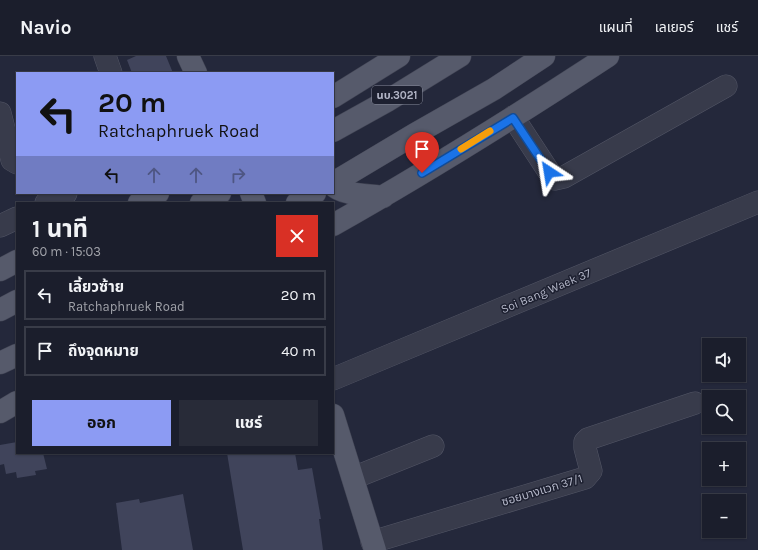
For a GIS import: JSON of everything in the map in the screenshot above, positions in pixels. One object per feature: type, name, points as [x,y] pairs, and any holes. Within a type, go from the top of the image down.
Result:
[{"type":"main road","points":[[188,56],[196,72]]},
{"type":"main road","name":"นบ.3021","points":[[334,96],[399,56]]},
{"type":"main road","name":"นบ.3021","points":[[334,130],[387,101],[460,56]]},
{"type":"main road","points":[[334,183],[415,134],[494,89],[544,56]]},
{"type":"main road","points":[[334,224],[383,197],[513,118],[608,56]]},
{"type":"main road","points":[[334,186],[335,188],[346,192],[383,197]]},
{"type":"main road","points":[[203,202],[218,194]]},
{"type":"main road","points":[[299,202],[313,194]]},
{"type":"main road","points":[[0,270],[16,262]]},
{"type":"main road","points":[[0,310],[16,302]]},
{"type":"main road","points":[[0,363],[16,355]]},
{"type":"main road","points":[[0,412],[16,403]]},
{"type":"main road","points":[[334,418],[374,546]]},
{"type":"street","points":[[105,56],[111,72]]},
{"type":"street","points":[[513,118],[549,172],[555,179],[564,178],[726,86]]},
{"type":"street","points":[[7,121],[12,160],[16,162]]},
{"type":"street","points":[[48,202],[64,194]]},
{"type":"street","name":"Soi Bang Waek 37","points":[[334,379],[758,202]]},
{"type":"street","points":[[0,226],[16,218]]},
{"type":"street","name":"ซอยบางแวก 37/1","points":[[374,546],[585,478],[591,471],[585,448],[585,442],[588,439],[695,403]]},
{"type":"street","points":[[353,478],[433,446]]},
{"type":"building","points":[[136,56],[166,56],[173,72],[132,72],[127,60]]},
{"type":"building","points":[[16,442],[16,454],[43,454],[47,469],[35,471],[36,475],[17,478],[16,472],[6,474],[4,464],[0,465],[0,445]]},
{"type":"building","points":[[227,454],[295,454],[298,470],[312,468],[321,519],[319,519],[323,550],[243,550]]},
{"type":"building","points":[[183,494],[193,550],[122,550],[116,503],[139,499],[140,503]]},
{"type":"slow traffic","points":[[461,149],[490,131]]},
{"type":"route","points":[[422,173],[513,118],[549,172]]}]
